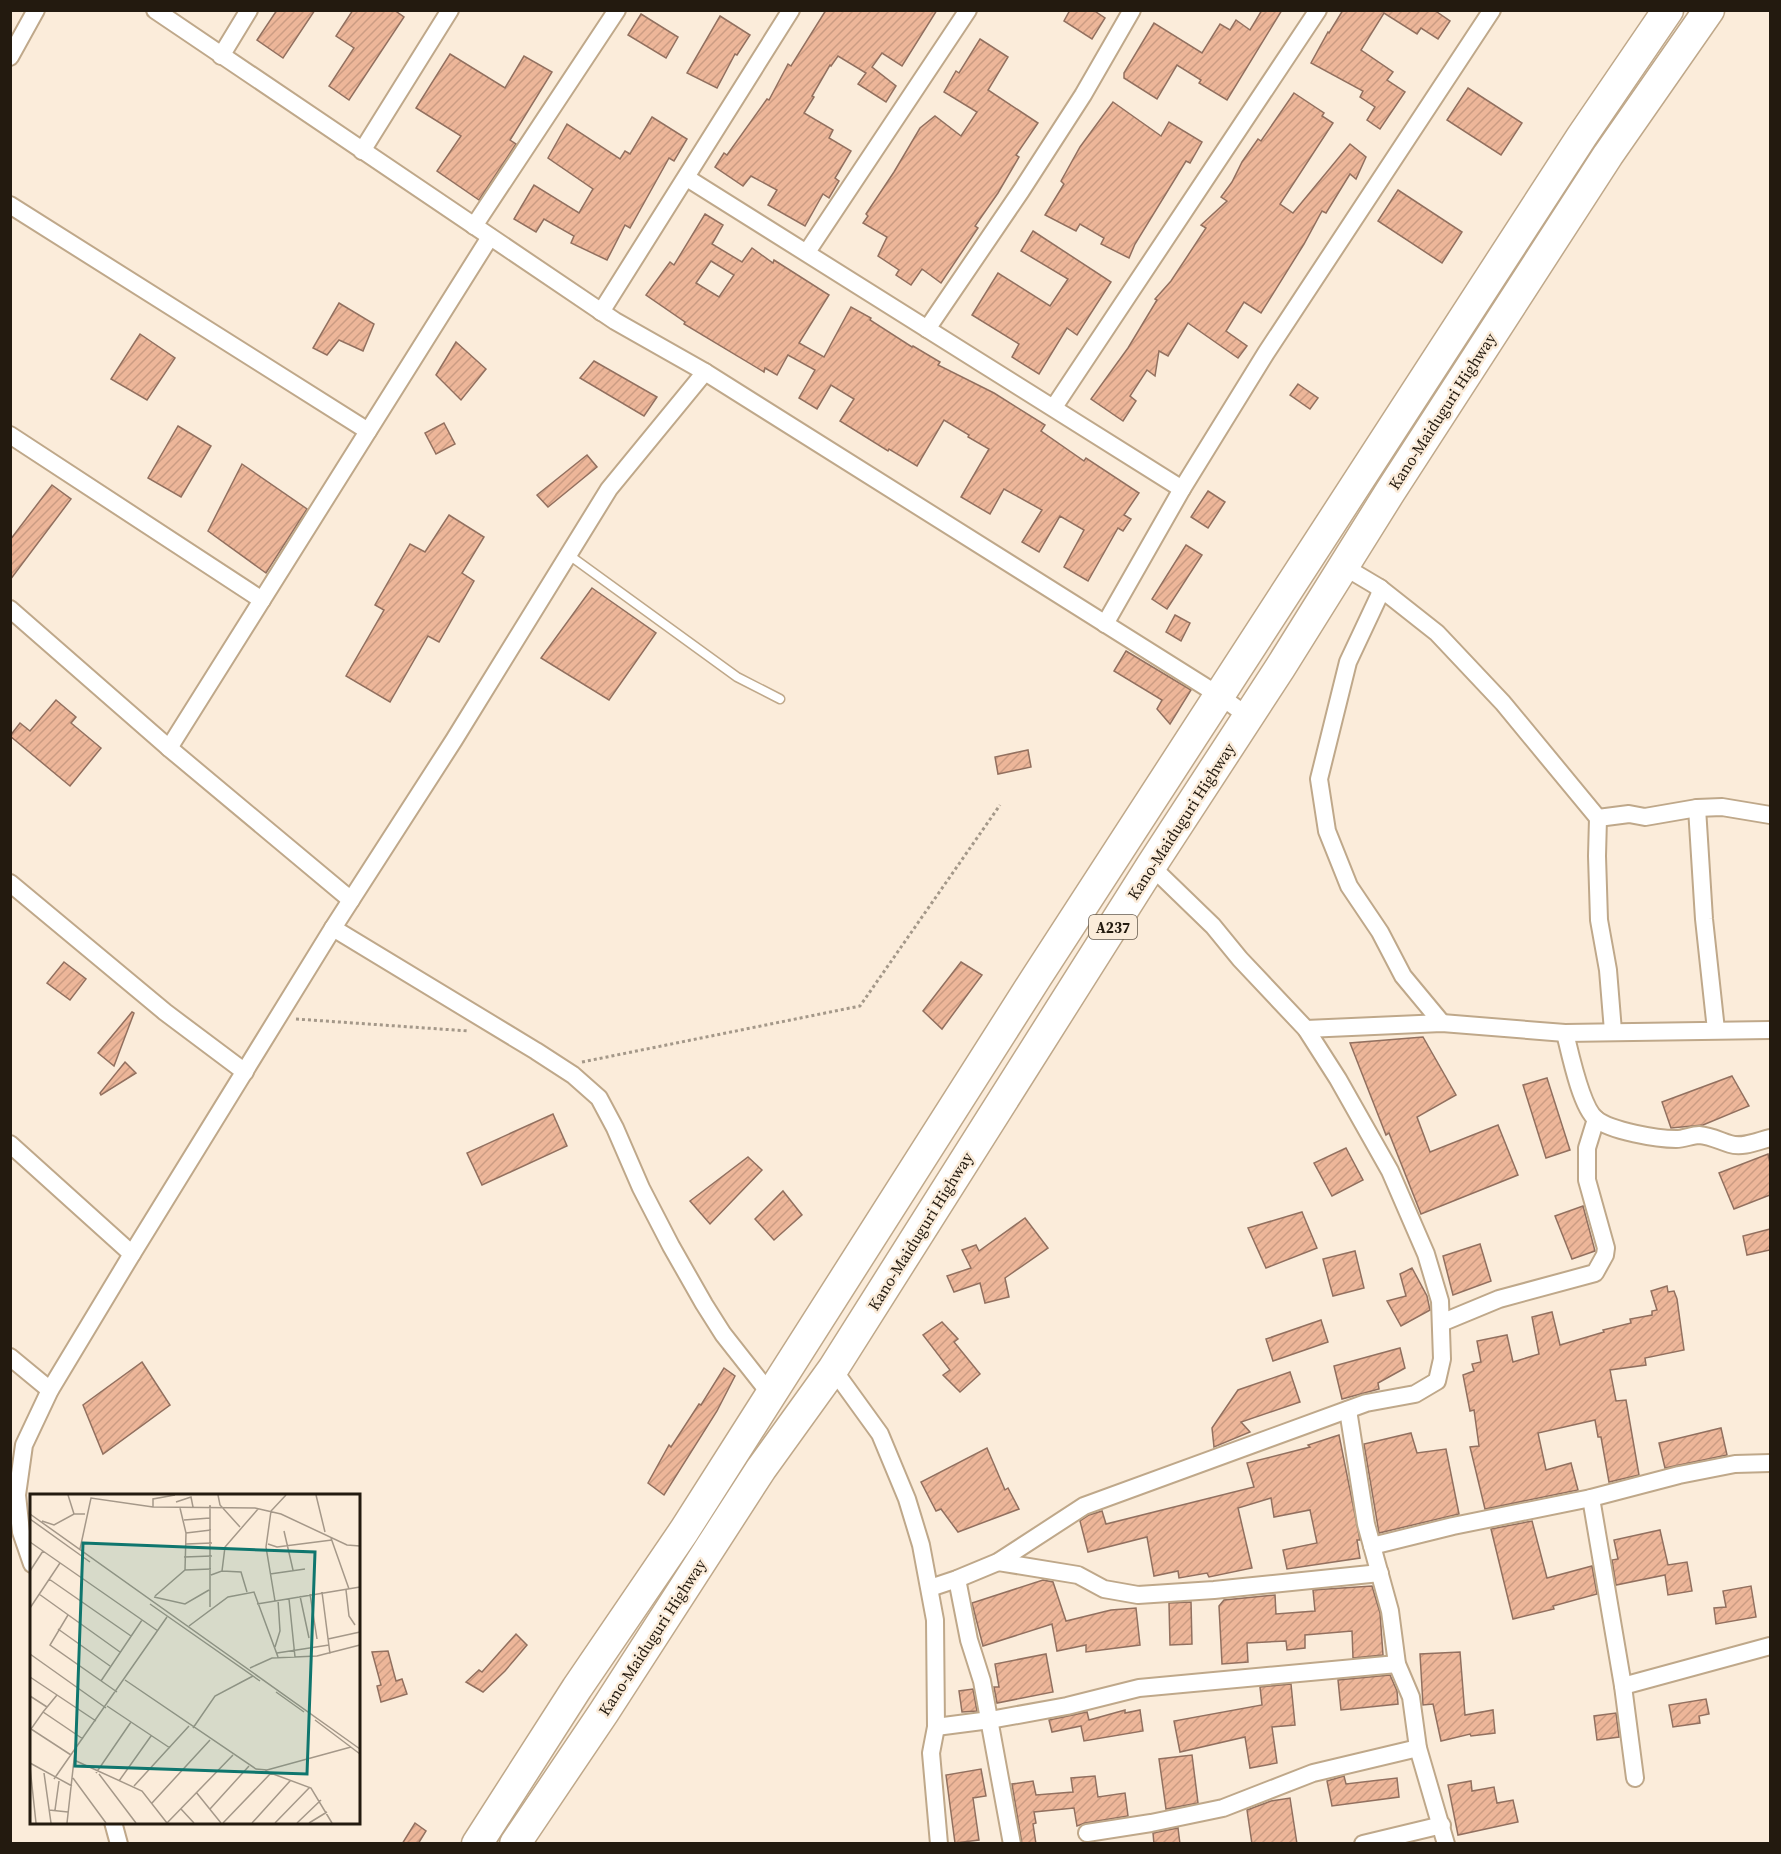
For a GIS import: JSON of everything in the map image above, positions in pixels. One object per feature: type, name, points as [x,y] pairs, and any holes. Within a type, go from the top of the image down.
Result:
[{"type":"highway","name":"Kano-Maiduguri Highway","points":[[477,1844],[577,1688],[684,1531],[1036,978],[1582,136],[1668,10]]},
{"type":"highway","name":"Kano-Maiduguri Highway","points":[[515,1844],[604,1712],[761,1468],[833,1369],[1151,866],[1249,717],[1342,566],[1608,155],[1709,10]]},
{"type":"street","points":[[10,57],[36,10]]},
{"type":"street","points":[[155,10],[602,312],[705,372],[1220,696],[1249,717]]},
{"type":"street","points":[[221,56],[249,10]]},
{"type":"street","points":[[362,151],[450,10]]},
{"type":"street","points":[[474,226],[617,10]]},
{"type":"street","points":[[602,312],[791,10]]},
{"type":"street","points":[[807,252],[968,10]]},
{"type":"street","points":[[927,329],[1021,192],[1083,95],[1132,10]]},
{"type":"street","points":[[1054,407],[1318,10]]},
{"type":"street","points":[[1105,624],[1182,489],[1266,354],[1492,10]]},
{"type":"street","points":[[687,178],[1182,489]]},
{"type":"street","points":[[10,205],[368,430]]},
{"type":"street","points":[[169,748],[490,237]]},
{"type":"street","points":[[30,1558],[21,1532],[17,1495],[24,1445],[50,1390],[333,928],[454,740],[609,489],[705,372]]},
{"type":"street","points":[[10,435],[262,600]]},
{"type":"street","points":[[1342,566],[1380,588],[1437,633],[1503,703],[1598,818],[1599,920],[1608,970],[1613,1031]]},
{"type":"street","points":[[1380,588],[1379,596],[1348,662],[1319,779],[1327,831],[1349,885],[1380,932],[1403,976],[1442,1023]]},
{"type":"street","points":[[10,609],[169,748],[351,900]]},
{"type":"street","points":[[1598,818],[1629,814],[1645,817],[1697,807],[1722,807],[1770,815]]},
{"type":"street","points":[[1697,807],[1704,919],[1716,1030]]},
{"type":"street","points":[[930,1587],[957,1579],[998,1562],[1084,1506],[1366,1403],[1415,1394],[1437,1381],[1442,1359],[1440,1301],[1426,1254],[1390,1171],[1338,1079],[1306,1029],[1240,960],[1214,927],[1151,866]]},
{"type":"street","points":[[10,883],[165,1012],[244,1072]]},
{"type":"street","points":[[333,928],[560,1067],[586,1086],[604,1107],[641,1188],[687,1275],[723,1334],[771,1395]]},
{"type":"street","points":[[1306,1029],[1442,1023],[1565,1033],[1770,1030]]},
{"type":"street","points":[[1565,1033],[1581,1093],[1596,1119],[1628,1132],[1677,1139],[1699,1135],[1741,1146],[1770,1138]]},
{"type":"street","points":[[1441,1323],[1499,1299],[1595,1273],[1605,1255],[1606,1248],[1587,1180],[1587,1148],[1596,1119]]},
{"type":"street","points":[[10,1144],[132,1254]]},
{"type":"street","points":[[10,1357],[50,1390]]},
{"type":"street","points":[[833,1369],[880,1434],[907,1499],[921,1545],[935,1620],[936,1727],[931,1753],[939,1844]]},
{"type":"street","points":[[1348,1410],[1366,1524],[1390,1611],[1397,1664],[1411,1697],[1418,1748],[1446,1844]]},
{"type":"street","points":[[1371,1546],[1454,1526],[1591,1498],[1653,1481],[1735,1464],[1770,1463]]},
{"type":"street","points":[[1591,1498],[1623,1686],[1635,1778]]},
{"type":"street","points":[[10,1533],[19,1512]]},
{"type":"street","points":[[998,1562],[1078,1575],[1104,1589],[1138,1595],[1214,1590],[1380,1573]]},
{"type":"street","points":[[957,1579],[969,1640],[982,1681],[1012,1844]]},
{"type":"street","points":[[1623,1686],[1770,1646]]},
{"type":"street","points":[[936,1727],[1067,1706],[1139,1688],[1397,1664]]},
{"type":"street","points":[[1087,1833],[1223,1808],[1312,1773],[1418,1748]]},
{"type":"street","points":[[114,1824],[119,1844]]},
{"type":"street","points":[[1363,1844],[1442,1825]]},
{"type":"lane","points":[[569,555],[737,677],[780,699]]},
{"type":"path","points":[[560,1067],[860,1006],[1000,805]]},
{"type":"path","points":[[278,1017],[473,1031]]},
{"type":"building","points":[[277,10],[315,10],[283,58],[257,40]]},
{"type":"building","points":[[353,10],[394,10],[404,17],[349,100],[329,86],[354,48],[336,36]]},
{"type":"building","points":[[826,10],[937,10],[902,66],[882,53],[872,67],[896,86],[886,102],[858,84],[866,73],[838,56],[830,65],[804,113],[833,130],[829,138],[851,151],[835,178],[839,181],[829,198],[823,194],[805,226],[768,205],[777,190],[751,176],[743,186],[715,167],[724,153],[727,155],[767,99],[769,100],[788,64],[791,66]]},
{"type":"building","points":[[1070,10],[1093,10],[1105,18],[1092,39],[1064,21]]},
{"type":"building","points":[[1262,10],[1282,10],[1227,100],[1199,83],[1201,80],[1177,65],[1157,99],[1124,78],[1124,73],[1154,23],[1202,53],[1220,24],[1230,30],[1236,20],[1250,30]]},
{"type":"building","points":[[1343,10],[1434,10],[1450,21],[1438,39],[1421,28],[1417,34],[1384,13],[1361,50],[1393,72],[1387,80],[1405,92],[1380,129],[1367,120],[1375,107],[1360,97],[1363,91],[1311,63]]},
{"type":"building","points":[[641,14],[678,37],[666,58],[628,35]]},
{"type":"building","points":[[720,16],[750,35],[737,55],[735,54],[717,88],[687,73]]},
{"type":"building","points":[[980,39],[1008,57],[988,90],[1038,123],[1016,155],[1019,157],[998,193],[975,226],[978,228],[941,283],[922,269],[911,285],[896,275],[899,270],[878,256],[887,237],[863,223],[868,216],[866,214],[920,128],[935,116],[961,136],[977,112],[944,92],[956,71],[959,73]]},
{"type":"building","points":[[450,54],[505,88],[524,56],[552,72],[510,140],[516,144],[479,200],[437,171],[461,136],[416,108]]},
{"type":"building","points":[[1468,88],[1522,123],[1501,155],[1447,120]]},
{"type":"building","points":[[1294,93],[1324,113],[1322,116],[1333,123],[1280,204],[1293,213],[1350,144],[1366,157],[1356,179],[1350,174],[1326,213],[1322,211],[1261,313],[1244,302],[1226,331],[1247,346],[1238,358],[1188,323],[1168,356],[1159,351],[1155,376],[1147,370],[1130,396],[1136,401],[1123,421],[1091,399],[1128,348],[1157,300],[1155,299],[1171,281],[1206,228],[1201,225],[1227,201],[1221,197],[1242,162],[1258,139],[1261,141]]},
{"type":"building","points":[[1113,102],[1161,136],[1169,122],[1202,142],[1190,163],[1186,161],[1135,244],[1129,258],[1101,244],[1104,238],[1080,224],[1076,231],[1045,215],[1064,184],[1061,181],[1080,147]]},
{"type":"building","points":[[652,117],[687,139],[674,161],[669,158],[630,228],[625,225],[607,260],[571,243],[574,236],[544,219],[536,232],[514,219],[534,185],[579,213],[593,189],[548,158],[567,124],[620,159],[625,151],[630,154]]},
{"type":"building","points":[[1398,190],[1462,232],[1442,263],[1378,221]]},
{"type":"building","points":[[705,214],[723,225],[712,244],[742,262],[752,248],[773,263],[774,260],[829,295],[799,343],[824,357],[851,307],[912,347],[940,362],[938,365],[994,393],[1045,425],[1041,431],[1084,461],[1086,458],[1139,493],[1124,515],[1131,519],[1123,531],[1118,528],[1088,581],[1064,567],[1084,530],[1060,516],[1039,552],[1022,542],[1042,510],[1004,489],[990,514],[961,497],[989,449],[944,420],[917,466],[889,449],[888,451],[840,421],[854,399],[831,385],[817,409],[799,398],[815,370],[788,355],[777,375],[765,368],[764,372],[684,324],[685,322],[646,295],[670,262],[674,265]],"holes":[[[711,261],[734,275],[719,297],[696,283]]]},
{"type":"building","points":[[1033,231],[1111,282],[1077,335],[1067,328],[1039,374],[1012,357],[1019,344],[972,315],[998,273],[1050,306],[1068,279],[1021,251]]},
{"type":"building","points":[[339,303],[374,324],[363,351],[339,340],[327,355],[313,348]]},
{"type":"building","points":[[140,334],[175,358],[147,400],[111,379]]},
{"type":"building","points":[[456,342],[486,369],[461,400],[436,375]]},
{"type":"building","points":[[594,361],[657,397],[644,416],[580,378]]},
{"type":"building","points":[[1298,384],[1318,398],[1310,409],[1290,395]]},
{"type":"building","points":[[444,423],[455,444],[436,454],[425,433]]},
{"type":"building","points":[[178,426],[211,446],[181,497],[148,478]]},
{"type":"building","points":[[587,455],[597,467],[548,507],[537,495]]},
{"type":"building","points":[[242,464],[307,509],[266,573],[208,531]]},
{"type":"building","points":[[52,485],[71,499],[10,580],[10,540]]},
{"type":"building","points":[[1208,491],[1225,502],[1208,528],[1191,517]]},
{"type":"building","points":[[449,515],[484,537],[462,573],[474,581],[439,642],[428,636],[390,702],[346,676],[384,610],[375,605],[410,544],[425,552]]},
{"type":"building","points":[[1186,545],[1202,555],[1167,609],[1152,599]]},
{"type":"building","points":[[592,588],[656,633],[609,700],[541,658]]},
{"type":"building","points":[[1175,615],[1190,623],[1181,641],[1166,632]]},
{"type":"building","points":[[1126,651],[1191,690],[1170,724],[1157,709],[1162,700],[1114,671]]},
{"type":"building","points":[[56,700],[76,717],[71,723],[101,748],[70,786],[10,736],[20,723],[30,731]]},
{"type":"building","points":[[1028,750],[1031,767],[998,774],[995,757]]},
{"type":"building","points":[[64,962],[86,979],[70,1000],[47,983]]},
{"type":"building","points":[[961,962],[982,975],[942,1029],[923,1011]]},
{"type":"building","points":[[132,1012],[134,1013],[114,1066],[98,1053]]},
{"type":"building","points":[[1423,1037],[1456,1095],[1417,1117],[1430,1152],[1498,1125],[1518,1175],[1421,1214],[1389,1133],[1386,1135],[1350,1043]]},
{"type":"building","points":[[125,1062],[136,1073],[101,1095],[100,1093]]},
{"type":"building","points":[[1732,1076],[1749,1106],[1703,1125],[1671,1128],[1662,1102]]},
{"type":"building","points":[[1547,1078],[1570,1150],[1546,1158],[1523,1085]]},
{"type":"building","points":[[553,1114],[567,1146],[482,1185],[467,1153]]},
{"type":"building","points":[[1346,1148],[1363,1180],[1332,1196],[1314,1163]]},
{"type":"building","points":[[1768,1154],[1770,1195],[1734,1209],[1719,1173]]},
{"type":"building","points":[[748,1157],[762,1170],[710,1224],[690,1201]]},
{"type":"building","points":[[783,1191],[802,1215],[774,1240],[755,1219]]},
{"type":"building","points":[[1583,1206],[1595,1251],[1572,1259],[1555,1216]]},
{"type":"building","points":[[1302,1212],[1317,1248],[1266,1268],[1248,1228]]},
{"type":"building","points":[[1025,1218],[1048,1248],[1005,1278],[1009,1297],[985,1303],[980,1283],[954,1292],[947,1276],[971,1268],[962,1250],[976,1245],[979,1251]]},
{"type":"building","points":[[1770,1229],[1770,1250],[1747,1255],[1743,1236]]},
{"type":"building","points":[[1480,1244],[1491,1281],[1453,1295],[1443,1256]]},
{"type":"building","points":[[1355,1251],[1364,1288],[1333,1296],[1323,1259]]},
{"type":"building","points":[[1412,1268],[1427,1296],[1430,1310],[1401,1326],[1387,1301],[1406,1296],[1400,1274]]},
{"type":"building","points":[[1667,1286],[1668,1292],[1674,1291],[1677,1299],[1684,1350],[1645,1358],[1646,1365],[1610,1370],[1616,1401],[1626,1400],[1639,1475],[1609,1482],[1601,1437],[1598,1437],[1595,1420],[1538,1433],[1546,1470],[1571,1463],[1578,1490],[1485,1509],[1470,1447],[1479,1446],[1474,1410],[1470,1411],[1463,1375],[1474,1371],[1472,1364],[1481,1362],[1477,1341],[1507,1335],[1513,1362],[1539,1354],[1532,1317],[1552,1312],[1560,1345],[1631,1323],[1630,1319],[1652,1315],[1652,1311],[1657,1310],[1651,1291]]},
{"type":"building","points":[[1321,1320],[1328,1342],[1273,1361],[1266,1339]]},
{"type":"building","points":[[942,1322],[958,1339],[954,1342],[980,1374],[960,1392],[943,1375],[950,1370],[923,1335]]},
{"type":"building","points":[[1400,1348],[1405,1368],[1378,1383],[1379,1389],[1342,1399],[1334,1366]]},
{"type":"building","points":[[142,1362],[170,1405],[103,1454],[83,1405]]},
{"type":"building","points":[[724,1368],[735,1376],[717,1411],[664,1495],[648,1483],[669,1445],[671,1447]]},
{"type":"building","points":[[1290,1372],[1300,1402],[1241,1422],[1250,1432],[1214,1447],[1212,1428],[1238,1390]]},
{"type":"building","points":[[1721,1428],[1727,1455],[1665,1468],[1659,1443]]},
{"type":"building","points":[[1411,1433],[1417,1453],[1446,1449],[1459,1514],[1379,1533],[1364,1444]]},
{"type":"building","points":[[1339,1435],[1360,1540],[1357,1540],[1360,1558],[1287,1569],[1283,1550],[1317,1543],[1310,1510],[1274,1517],[1271,1498],[1238,1508],[1252,1568],[1209,1577],[1207,1573],[1179,1578],[1178,1571],[1154,1576],[1147,1537],[1088,1552],[1080,1521],[1089,1515],[1102,1511],[1106,1524],[1254,1487],[1247,1463],[1310,1447],[1308,1445]]},
{"type":"building","points":[[987,1448],[1005,1490],[1008,1488],[1019,1509],[958,1532],[941,1509],[936,1511],[921,1482]]},
{"type":"building","points":[[1532,1521],[1547,1578],[1592,1566],[1597,1594],[1553,1606],[1554,1609],[1513,1619],[1491,1529]]},
{"type":"building","points":[[1660,1530],[1668,1565],[1687,1562],[1692,1591],[1668,1595],[1665,1575],[1616,1585],[1612,1560],[1618,1559],[1614,1540]]},
{"type":"building","points":[[1043,1580],[1053,1582],[1066,1621],[1111,1610],[1136,1608],[1140,1645],[1086,1652],[1086,1645],[1057,1651],[1052,1624],[983,1646],[972,1603]]},
{"type":"building","points":[[1372,1586],[1380,1613],[1383,1655],[1353,1658],[1352,1631],[1305,1635],[1305,1648],[1287,1650],[1286,1641],[1247,1643],[1248,1662],[1222,1664],[1219,1606],[1224,1600],[1275,1595],[1276,1614],[1315,1611],[1313,1590]]},
{"type":"building","points":[[1751,1586],[1756,1617],[1716,1624],[1714,1608],[1726,1607],[1723,1591]]},
{"type":"building","points":[[1191,1602],[1192,1644],[1170,1645],[1169,1603]]},
{"type":"building","points":[[516,1634],[527,1645],[505,1671],[483,1692],[466,1682],[479,1670],[482,1672]]},
{"type":"building","points":[[388,1651],[396,1681],[402,1679],[407,1694],[381,1702],[377,1686],[381,1685],[372,1652]]},
{"type":"building","points":[[1460,1652],[1465,1715],[1493,1710],[1495,1733],[1471,1736],[1470,1734],[1441,1741],[1433,1704],[1423,1705],[1420,1654]]},
{"type":"building","points":[[1046,1654],[1053,1692],[997,1703],[994,1687],[999,1687],[995,1664]]},
{"type":"building","points":[[1390,1675],[1397,1691],[1398,1704],[1341,1710],[1338,1680]]},
{"type":"building","points":[[1291,1684],[1295,1725],[1272,1727],[1277,1763],[1250,1768],[1245,1737],[1180,1752],[1174,1721],[1262,1705],[1260,1687]]},
{"type":"building","points":[[973,1689],[977,1711],[962,1712],[959,1691]]},
{"type":"building","points":[[1706,1699],[1709,1714],[1699,1716],[1700,1723],[1673,1727],[1669,1705]]},
{"type":"building","points":[[1125,1710],[1125,1713],[1140,1710],[1143,1731],[1084,1741],[1081,1726],[1052,1732],[1049,1720],[1087,1712],[1089,1720]]},
{"type":"building","points":[[1616,1713],[1619,1737],[1597,1740],[1594,1716]]},
{"type":"building","points":[[1192,1755],[1198,1803],[1166,1809],[1159,1759]]},
{"type":"building","points":[[981,1769],[986,1796],[973,1798],[979,1840],[955,1843],[946,1775]]},
{"type":"building","points":[[1095,1776],[1098,1797],[1125,1793],[1128,1816],[1077,1826],[1074,1808],[1034,1812],[1036,1844],[1022,1844],[1012,1784],[1033,1781],[1036,1795],[1073,1792],[1071,1778]]},
{"type":"building","points":[[1344,1776],[1346,1784],[1397,1778],[1399,1797],[1332,1806],[1327,1781]]},
{"type":"building","points":[[1471,1781],[1472,1791],[1494,1787],[1497,1803],[1513,1800],[1518,1822],[1458,1835],[1448,1785]]},
{"type":"building","points":[[1290,1798],[1297,1844],[1252,1844],[1247,1810],[1271,1801]]},
{"type":"building","points":[[415,1823],[426,1831],[418,1844],[402,1844]]},
{"type":"building","points":[[1178,1828],[1180,1844],[1154,1844],[1153,1833]]}]
